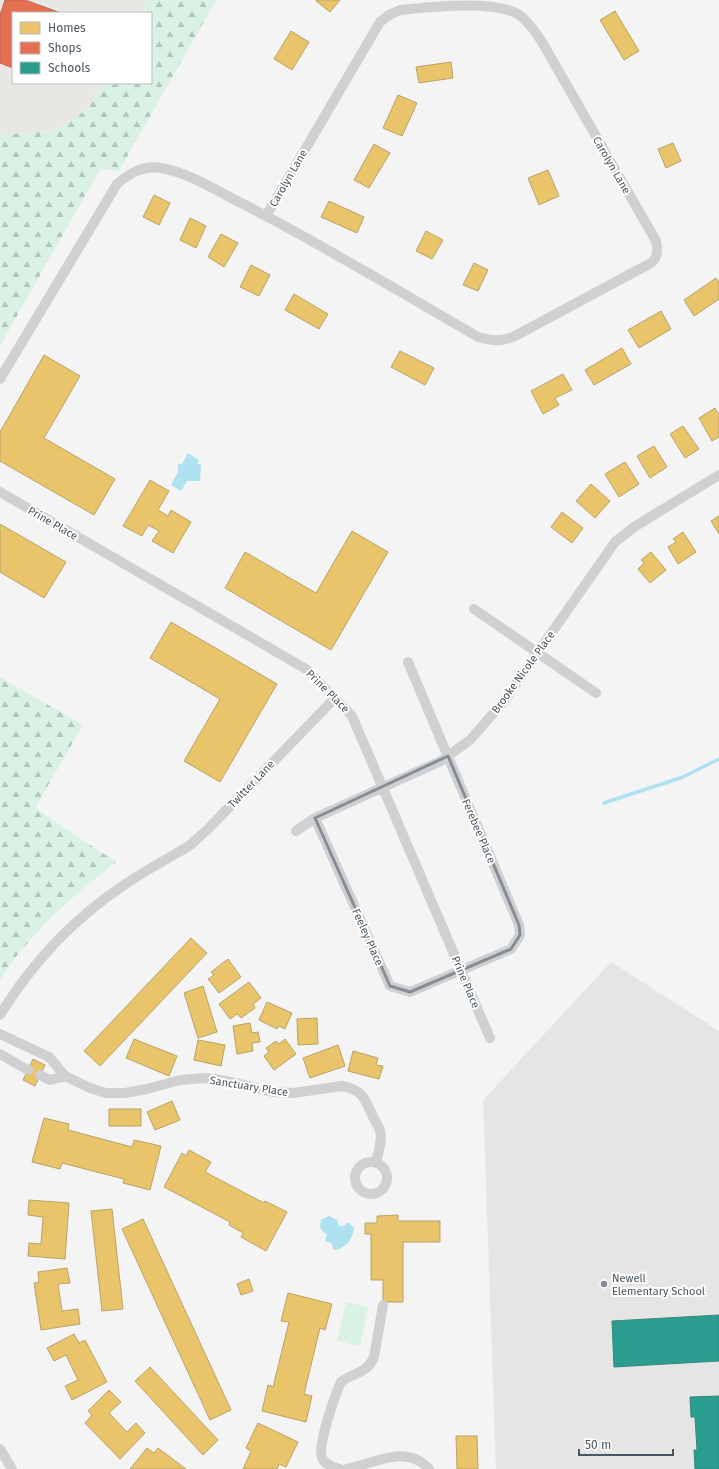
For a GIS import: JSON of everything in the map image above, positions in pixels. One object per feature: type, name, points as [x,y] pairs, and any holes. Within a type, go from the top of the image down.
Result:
[{"type":"street","name":"Carolyn Lane","points":[[0,379],[104,203],[117,184],[133,171],[147,167],[183,173],[266,216],[478,337],[489,340],[506,340],[515,336],[650,263],[654,260],[658,249],[656,241],[542,42],[531,26],[516,12],[504,6],[480,3],[400,10],[389,15],[380,22],[266,216]]},
{"type":"street","name":"Brooke Nicole Place","points":[[296,831],[315,818],[441,761],[470,740],[504,701],[615,542],[634,527],[719,475]]},
{"type":"street","name":"Prine Place","points":[[0,492],[306,669],[352,716],[490,1038]]},
{"type":"street","points":[[474,609],[596,693]]},
{"type":"street","name":"Ferebee Place","points":[[408,662],[519,925],[520,935],[511,949],[462,970]]},
{"type":"street","name":"Twitter Lane","points":[[0,1015],[13,994],[32,969],[73,925],[105,899],[161,862],[189,846],[207,830],[335,698]]},
{"type":"street","name":"Feeley Place","points":[[315,818],[390,986],[410,992],[462,970]]},
{"type":"street","name":"Sanctuary Place","points":[[0,1034],[49,1057],[65,1076],[90,1088],[106,1093],[125,1093],[180,1080],[205,1078],[221,1080],[274,1092],[293,1093],[342,1086],[350,1087],[358,1091],[367,1101],[380,1131],[380,1145],[376,1162]]},
{"type":"street","points":[[0,1054],[28,1070]]},
{"type":"street","points":[[40,1075],[50,1080],[65,1076]]},
{"type":"street","points":[[340,1469],[328,1465],[322,1458],[321,1447],[324,1434],[341,1382],[368,1368],[372,1363],[383,1305]]},
{"type":"street","points":[[0,1449],[12,1469]]},
{"type":"street","points":[[347,1469],[404,1455],[415,1458],[429,1469]]},
{"type":"highlighted area","points":[[448,756],[519,925],[520,935],[511,949],[410,992],[390,986],[315,818]]},
{"type":"shaded area","points":[[0,0],[216,0],[186,52],[152,14],[152,12],[12,12],[12,84],[101,84],[87,110],[55,130],[0,135]]},
{"type":"shaded area","name":"Newell Elementary School","points":[[611,962],[719,1031],[719,1469],[496,1469],[483,1100]]},
{"type":"green space","points":[[147,0],[216,0],[119,171],[100,169],[0,346],[0,135],[55,130],[87,110],[101,84],[152,84],[152,12],[141,12]]},
{"type":"green space","points":[[0,677],[83,725],[35,808],[116,862],[68,902],[38,931],[24,947],[0,980]]},
{"type":"green space","points":[[346,1302],[368,1307],[360,1346],[337,1341]]},
{"type":"water","points":[[188,453],[199,460],[197,464],[201,464],[200,481],[187,481],[181,491],[171,485],[178,472],[178,464],[182,464]]},
{"type":"water","points":[[329,1216],[337,1220],[339,1226],[344,1226],[349,1223],[354,1228],[348,1243],[337,1250],[333,1250],[331,1243],[325,1241],[327,1234],[320,1228],[322,1219]]},
{"type":"building: Homes","points":[[340,0],[330,12],[316,1]]},
{"type":"building: Homes","points":[[615,11],[639,51],[624,60],[600,20]]},
{"type":"building: Homes","points":[[291,31],[309,42],[292,70],[274,59]]},
{"type":"building: Homes","points":[[451,62],[453,78],[419,83],[416,67]]},
{"type":"building: Homes","points":[[398,95],[417,103],[402,136],[383,128]]},
{"type":"building: Homes","points":[[673,143],[681,161],[666,168],[658,149]]},
{"type":"building: Homes","points":[[374,144],[390,153],[369,188],[354,180]]},
{"type":"building: Homes","points":[[548,170],[559,196],[539,205],[528,178]]},
{"type":"building: Homes","points":[[154,195],[170,203],[159,225],[143,217]]},
{"type":"building: Homes","points":[[329,201],[364,217],[357,233],[321,217]]},
{"type":"building: Homes","points":[[190,218],[206,226],[196,248],[180,240]]},
{"type":"building: Homes","points":[[426,231],[443,240],[432,259],[416,251]]},
{"type":"building: Homes","points":[[221,234],[238,243],[224,267],[208,257]]},
{"type":"building: Homes","points":[[474,263],[488,270],[478,291],[463,285]]},
{"type":"building: Homes","points":[[251,265],[270,275],[259,296],[240,287]]},
{"type":"building: Homes","points":[[716,278],[719,282],[719,299],[694,316],[684,300]]},
{"type":"building: Homes","points":[[294,294],[328,314],[319,329],[285,310]]},
{"type":"building: Homes","points":[[661,311],[671,329],[639,348],[628,330]]},
{"type":"building: Homes","points":[[622,348],[631,364],[594,385],[585,370]]},
{"type":"building: Homes","points":[[400,351],[434,368],[425,385],[391,367]]},
{"type":"building: Homes","points":[[44,355],[80,376],[44,438],[115,479],[94,515],[0,461],[0,432]]},
{"type":"building: Homes","points":[[563,374],[572,390],[555,398],[559,405],[543,414],[531,391]]},
{"type":"building: Homes","points":[[715,408],[719,415],[719,437],[712,441],[699,418]]},
{"type":"building: Homes","points":[[683,426],[699,449],[685,458],[670,434]]},
{"type":"building: Homes","points":[[654,446],[667,467],[650,478],[637,456]]},
{"type":"building: Homes","points":[[625,462],[639,484],[619,497],[605,474]]},
{"type":"building: Homes","points":[[150,480],[169,491],[158,510],[168,516],[171,510],[191,522],[173,553],[152,541],[159,531],[148,525],[142,536],[123,526]]},
{"type":"building: Homes","points":[[591,484],[610,501],[595,518],[576,501]]},
{"type":"building: Homes","points":[[562,512],[583,528],[572,543],[551,527]]},
{"type":"building: Homes","points":[[719,516],[719,534],[711,521]]},
{"type":"building: Homes","points":[[0,524],[66,562],[44,598],[0,572]]},
{"type":"building: Homes","points":[[352,531],[388,552],[331,650],[225,588],[245,552],[316,593]]},
{"type":"building: Homes","points":[[683,532],[696,552],[678,564],[668,547],[676,542],[673,539]]},
{"type":"building: Homes","points":[[651,552],[666,570],[650,583],[638,569],[644,563],[641,560]]},
{"type":"building: Homes","points":[[171,622],[277,684],[220,782],[184,761],[220,699],[150,658]]},
{"type":"building: Homes","points":[[191,938],[207,953],[100,1066],[84,1051]]},
{"type":"building: Homes","points":[[228,959],[241,977],[219,993],[208,979],[214,975],[211,972]]},
{"type":"building: Homes","points":[[249,982],[261,998],[253,1004],[255,1008],[241,1018],[237,1014],[230,1019],[219,1004]]},
{"type":"building: Homes","points":[[203,986],[217,1032],[198,1038],[184,993]]},
{"type":"building: Homes","points":[[267,1002],[292,1013],[285,1029],[279,1026],[277,1029],[259,1020]]},
{"type":"building: Homes","points":[[317,1018],[318,1044],[298,1045],[297,1019]]},
{"type":"building: Homes","points":[[250,1023],[252,1033],[258,1032],[260,1042],[252,1043],[253,1051],[237,1054],[233,1026]]},
{"type":"building: Homes","points":[[134,1039],[177,1056],[169,1076],[126,1058]]},
{"type":"building: Homes","points":[[285,1039],[296,1054],[274,1070],[264,1056],[269,1052],[266,1048],[276,1041],[279,1044]]},
{"type":"building: Homes","points":[[198,1040],[225,1045],[221,1066],[194,1060]]},
{"type":"building: Homes","points":[[338,1045],[345,1066],[310,1078],[303,1058]]},
{"type":"building: Homes","points":[[353,1051],[378,1058],[376,1065],[383,1066],[379,1079],[348,1071]]},
{"type":"building: Homes","points":[[33,1059],[45,1065],[35,1086],[23,1080]]},
{"type":"building: Homes","points":[[172,1101],[180,1120],[155,1130],[147,1112]]},
{"type":"building: Homes","points":[[109,1109],[141,1109],[141,1126],[109,1126]]},
{"type":"building: Homes","points":[[44,1118],[69,1124],[68,1130],[132,1147],[134,1140],[161,1146],[150,1190],[123,1183],[124,1179],[62,1163],[60,1169],[32,1162]]},
{"type":"building: Homes","points":[[189,1150],[211,1162],[205,1172],[264,1203],[265,1201],[287,1212],[266,1251],[241,1237],[243,1233],[229,1225],[230,1222],[164,1187],[182,1153],[186,1156]]},
{"type":"building: Homes","points":[[29,1200],[69,1203],[65,1259],[28,1256],[29,1243],[41,1244],[43,1217],[28,1215]]},
{"type":"building: Homes","points":[[112,1209],[123,1309],[102,1311],[91,1211]]},
{"type":"building: Homes","points":[[398,1215],[398,1221],[440,1221],[440,1242],[403,1242],[403,1302],[383,1302],[383,1280],[371,1280],[371,1234],[365,1234],[365,1223],[377,1223],[377,1216]]},
{"type":"building: Homes","points":[[143,1219],[231,1410],[210,1420],[122,1229]]},
{"type":"building: Homes","points":[[67,1268],[70,1283],[58,1284],[62,1311],[78,1309],[80,1324],[41,1330],[34,1283],[39,1282],[38,1272]]},
{"type":"building: Homes","points":[[249,1279],[253,1291],[241,1295],[237,1284]]},
{"type":"building: Homes","points":[[288,1293],[332,1304],[325,1330],[320,1328],[304,1394],[312,1396],[306,1422],[262,1411],[268,1385],[273,1387],[289,1322],[281,1321]]},
{"type":"building: Homes","points":[[74,1334],[79,1343],[85,1340],[107,1382],[72,1400],[65,1386],[78,1380],[66,1355],[54,1361],[47,1348]]},
{"type":"building: Homes","points":[[150,1367],[218,1440],[203,1455],[135,1381]]},
{"type":"building: Homes","points":[[109,1390],[121,1402],[109,1413],[127,1432],[136,1423],[145,1433],[120,1459],[85,1423],[92,1415],[88,1411]]},
{"type":"building: Homes","points":[[258,1423],[298,1442],[286,1467],[279,1464],[277,1469],[243,1469],[251,1451],[246,1448]]},
{"type":"building: Homes","points":[[456,1436],[477,1436],[478,1469],[457,1469]]},
{"type":"building: Homes","points":[[147,1448],[154,1453],[158,1448],[186,1469],[130,1469]]},
{"type":"building: Shops","points":[[5,0],[25,0],[58,12],[12,12],[12,68],[0,63],[0,15]]},
{"type":"building: Schools","name":"Newell Elementary School","points":[[719,1315],[719,1361],[614,1367],[612,1321]]},
{"type":"building: Schools","points":[[719,1396],[719,1469],[695,1469],[694,1450],[697,1450],[695,1417],[691,1417],[690,1397]]},
{"type":"waterway","points":[[604,803],[683,777],[719,759]]},
{"type":"place","name":"Newell Elementary School","points":[[604,1284]]}]
